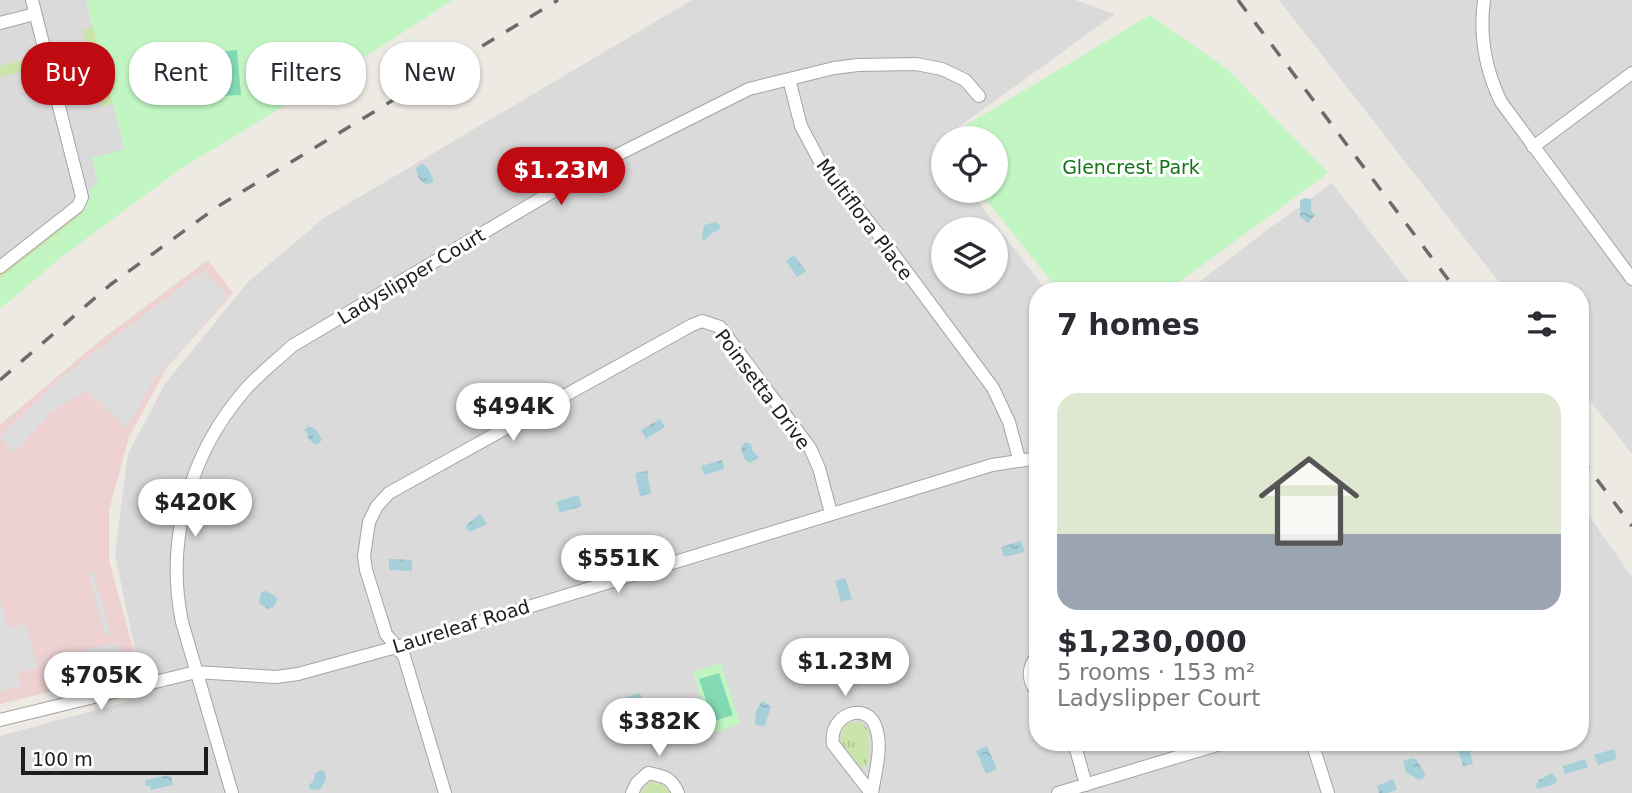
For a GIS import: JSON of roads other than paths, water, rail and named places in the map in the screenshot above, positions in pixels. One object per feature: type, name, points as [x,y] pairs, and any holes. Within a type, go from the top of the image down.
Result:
[{"type":"street","points":[[0,267],[78,206],[82,197],[32,0]]},
{"type":"street","points":[[1484,0],[1483,45],[1490,79],[1501,102],[1632,279]]},
{"type":"street","points":[[0,23],[36,14]]},
{"type":"street","name":"Ladyslipper Court","points":[[232,793],[177,597],[178,541],[186,498],[214,432],[245,390],[292,346],[601,163],[749,89],[858,65],[916,64],[943,69],[965,80],[979,96]]},
{"type":"street","points":[[1533,147],[1632,73]]},
{"type":"street","name":"Multiflora Place","points":[[789,79],[801,126],[819,160],[883,240],[993,388],[1009,422],[1019,459]]},
{"type":"street","name":"Poinsetta Drive","points":[[445,793],[404,656],[386,634],[366,570],[364,556],[369,522],[382,500],[400,487],[696,323],[709,322],[720,327],[810,448],[819,468],[831,513]]},
{"type":"street","name":"Laureleaf Road","points":[[0,720],[196,672],[288,676],[396,647],[992,465],[1029,458]]},
{"type":"street","points":[[853,713],[864,714],[872,719],[876,727],[878,740],[872,793],[833,744],[835,726],[842,718],[853,713]]},
{"type":"street","points":[[1077,751],[1086,785]]},
{"type":"street","points":[[1058,793],[1197,751]]},
{"type":"street","points":[[1315,751],[1328,793]]},
{"type":"street","points":[[632,793],[637,783],[649,773],[665,776],[674,783],[678,793]]},
{"type":"water","points":[[422,164],[430,172],[433,183],[425,184],[418,177],[416,168]]},
{"type":"water","points":[[1311,199],[1311,211],[1315,215],[1308,223],[1300,217],[1300,200]]},
{"type":"water","points":[[716,222],[720,225],[719,230],[704,241],[704,225]]},
{"type":"water","points":[[794,255],[806,271],[797,277],[786,261]]},
{"type":"water","points":[[660,419],[665,427],[646,439],[641,430]]},
{"type":"water","points":[[309,426],[315,429],[322,439],[319,444],[314,444],[308,438],[308,433],[304,430]]},
{"type":"water","points":[[745,442],[751,444],[752,450],[759,457],[750,463],[745,460],[741,448]]},
{"type":"water","points":[[722,460],[724,469],[704,475],[701,466]]},
{"type":"water","points":[[647,471],[651,494],[640,496],[635,473]]},
{"type":"water","points":[[578,495],[582,506],[560,513],[556,502]]},
{"type":"water","points":[[480,514],[487,524],[470,532],[465,526]]},
{"type":"water","points":[[1021,541],[1025,552],[1004,557],[1001,547]]},
{"type":"water","points":[[389,559],[412,560],[412,571],[389,570]]},
{"type":"water","points":[[845,578],[852,599],[841,602],[835,581]]},
{"type":"water","points":[[266,591],[277,600],[274,607],[268,609],[259,603],[261,592]]},
{"type":"water","points":[[640,693],[642,698],[636,700],[638,707],[614,714],[611,702]]},
{"type":"water","points":[[762,701],[771,706],[765,726],[755,725],[756,711]]},
{"type":"water","points":[[987,746],[997,769],[986,774],[976,751]]},
{"type":"water","points":[[1614,749],[1617,759],[1598,765],[1594,755]]},
{"type":"water","points":[[1458,751],[1471,751],[1473,764],[1463,766]]},
{"type":"water","points":[[1416,759],[1425,774],[1425,777],[1419,780],[1406,772],[1403,761]]},
{"type":"water","points":[[1585,759],[1588,767],[1565,774],[1563,766]]},
{"type":"water","points":[[321,770],[325,772],[326,779],[320,790],[310,789],[309,785],[314,780],[315,773]]},
{"type":"water","points":[[1552,773],[1557,779],[1555,784],[1537,789],[1539,780]]},
{"type":"water","points":[[171,776],[173,785],[151,790],[150,786],[146,786],[145,780]]},
{"type":"water","points":[[1393,779],[1397,789],[1379,793],[1377,786]]},
{"type":"railway","points":[[0,380],[110,285],[217,207],[558,0]]},
{"type":"railway","points":[[1238,0],[1450,282]]},
{"type":"railway","points":[[1589,469],[1632,526]]},
{"type":"park label","name":"Glencrest Park","points":[[1131,167]]}]
